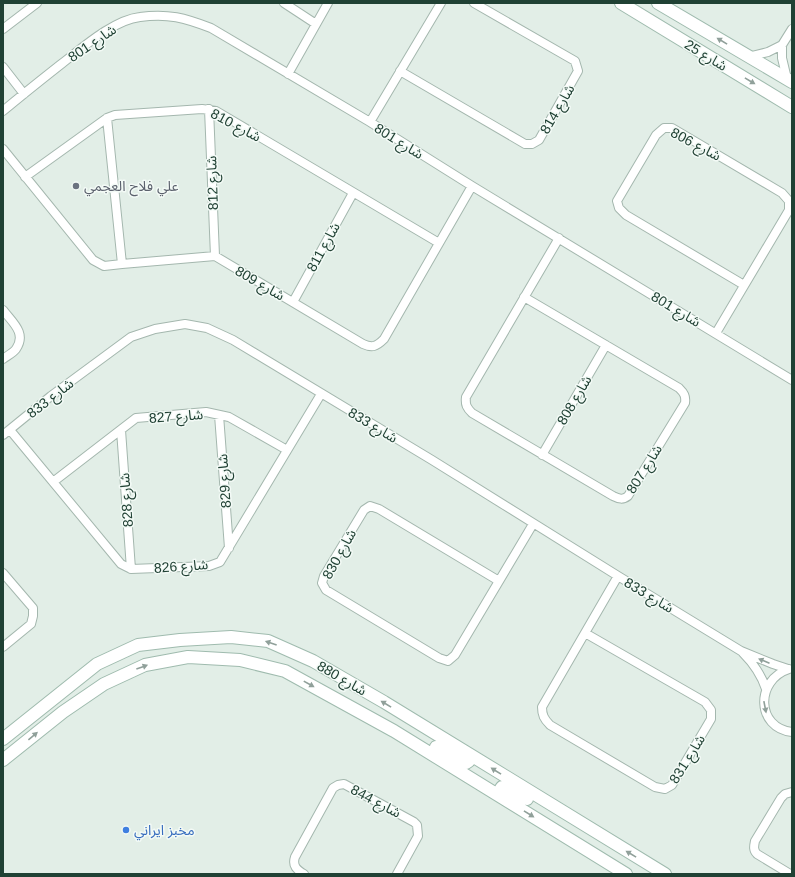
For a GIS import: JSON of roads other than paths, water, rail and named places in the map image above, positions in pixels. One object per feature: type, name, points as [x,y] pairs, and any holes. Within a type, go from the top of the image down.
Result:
[{"type":"street","points":[[3,29],[37,3]]},
{"type":"street","points":[[284,3],[316,24]]},
{"type":"street","points":[[288,74],[328,3]]},
{"type":"street","points":[[370,122],[441,3]]},
{"type":"street","name":"شارع 814","points":[[400,71],[526,144],[532,144],[539,140],[578,71],[578,66],[575,62],[474,3]]},
{"type":"street","name":"شارع 25","points":[[621,3],[792,107]]},
{"type":"street","name":"شارع 25","points":[[658,3],[789,81]]},
{"type":"street","points":[[660,27],[663,15],[666,12],[671,11]]},
{"type":"street","name":"شارع 801","points":[[3,111],[88,43],[113,26],[138,17],[146,16],[161,15],[185,18],[211,28],[370,122],[472,186],[792,380]]},
{"type":"street","points":[[789,81],[782,58],[782,46],[792,28]]},
{"type":"street","points":[[748,57],[768,52],[782,46]]},
{"type":"street","points":[[3,67],[24,94]]},
{"type":"street","name":"شارع 810","points":[[25,176],[100,122],[115,115],[202,108],[209,109],[439,243]]},
{"type":"street","name":"شارع 812","points":[[209,109],[215,256]]},
{"type":"street","points":[[107,118],[122,264]]},
{"type":"street","name":"شارع 806","points":[[716,333],[789,210],[789,201],[782,193],[672,128],[664,128],[656,134],[617,201],[619,208],[626,215],[744,285]]},
{"type":"street","points":[[3,149],[93,260],[104,266],[215,256]]},
{"type":"street","name":"شارع 809","points":[[215,256],[363,344],[370,347],[376,346],[384,339],[472,186]]},
{"type":"street","name":"شارع 811","points":[[293,302],[353,193]]},
{"type":"street","name":"شارع 807","points":[[524,297],[679,388],[686,398],[685,403],[628,496],[624,499],[619,499],[613,496],[542,455],[472,413],[465,404],[466,397],[524,297],[559,238]]},
{"type":"street","points":[[3,310],[19,330],[19,339],[16,349],[3,359]]},
{"type":"street","name":"شارع 833","points":[[6,432],[51,396],[131,337],[156,329],[185,324],[207,328],[233,340],[741,651],[790,669]]},
{"type":"street","name":"شارع 808","points":[[542,455],[606,345]]},
{"type":"street","name":"شارع 826","points":[[131,569],[209,566],[220,562],[321,394]]},
{"type":"street","name":"شارع 827","points":[[53,482],[136,418],[206,412],[229,417],[287,450]]},
{"type":"street","name":"شارع 829","points":[[219,415],[228,548]]},
{"type":"street","name":"شارع 828","points":[[121,430],[131,569]]},
{"type":"street","points":[[6,432],[53,482],[121,564],[131,569]]},
{"type":"street","name":"شارع 830","points":[[499,581],[379,509],[370,506],[364,510],[324,576],[322,583],[326,590],[445,661],[452,659],[455,655],[533,524]]},
{"type":"street","points":[[3,573],[33,608],[33,616],[31,624],[3,647]]},
{"type":"street","name":"شارع 831","points":[[585,633],[705,702],[711,710],[711,719],[707,726],[672,785],[665,789],[655,787],[550,725],[542,714],[542,707],[618,576]]},
{"type":"street","name":"شارع 880","points":[[3,739],[98,664],[138,645],[180,640],[231,638],[268,641],[313,661],[665,874]]},
{"type":"street","name":"شارع 833","points":[[741,651],[756,668],[762,678],[766,690]]},
{"type":"street","name":"شارع 880","points":[[3,760],[64,712],[104,684],[145,665],[188,657],[240,660],[285,671],[394,731],[626,874]]},
{"type":"street","points":[[790,669],[778,673],[771,680],[766,690],[764,705],[770,719],[781,729],[792,732]]},
{"type":"street","points":[[394,731],[412,735],[466,763],[469,761],[469,755]]},
{"type":"street","name":"شارع 844","points":[[304,874],[295,868],[295,857],[333,788],[344,784],[417,825],[418,836],[397,874]]},
{"type":"street","points":[[500,796],[500,790],[502,787],[506,787],[568,823],[589,829]]},
{"type":"street","points":[[790,874],[757,854],[754,846],[755,841],[781,798],[784,794],[792,792]]},
{"type":"place","name":"علي فلاح العجمي","points":[[76,186]]},
{"type":"place","name":"مخبز ايراني","points":[[126,830]]}]
